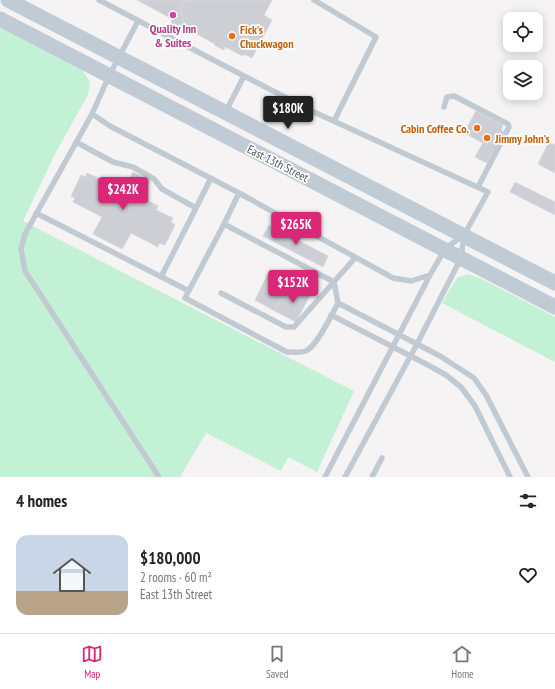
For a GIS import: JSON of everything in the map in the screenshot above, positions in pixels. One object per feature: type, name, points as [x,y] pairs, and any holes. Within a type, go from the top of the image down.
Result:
[{"type":"main road","name":"East 13th Street","points":[[8,0],[555,283]]},
{"type":"main road","name":"East 13th Street","points":[[0,19],[555,307]]},
{"type":"lane","points":[[99,0],[334,121],[488,192],[464,235],[461,258],[411,356],[345,477]]},
{"type":"lane","points":[[314,0],[376,37],[334,121]]},
{"type":"lane","points":[[138,21],[118,57],[92,114],[25,234],[21,249],[25,271],[159,477]]},
{"type":"lane","points":[[225,113],[244,76]]},
{"type":"lane","points":[[444,107],[447,97],[454,96],[508,124],[509,127],[478,187]]},
{"type":"lane","points":[[92,114],[110,126],[239,193],[393,278],[410,281],[430,275]]},
{"type":"lane","points":[[76,142],[113,162],[133,168],[154,179],[162,189],[196,208]]},
{"type":"lane","points":[[161,277],[211,178]]},
{"type":"lane","points":[[239,193],[185,298],[286,352],[295,353],[306,350],[314,343],[338,303],[334,282]]},
{"type":"lane","points":[[36,213],[189,291]]},
{"type":"lane","points":[[224,224],[334,282]]},
{"type":"lane","points":[[325,477],[430,275],[445,249],[464,235]]},
{"type":"lane","points":[[221,293],[286,327],[294,327],[355,258]]},
{"type":"lane","points":[[338,303],[440,356],[474,378],[486,395],[528,477]]},
{"type":"lane","points":[[331,315],[446,375],[461,387],[475,406],[510,477]]},
{"type":"lane","points":[[372,477],[382,458]]},
{"type":"green space","points":[[0,26],[81,68],[90,82],[88,95],[55,154],[23,221],[354,391],[317,472],[288,457],[281,471],[206,433],[180,477],[0,477]]},
{"type":"green space","points":[[467,274],[480,278],[555,317],[555,362],[442,303],[457,278]]},
{"type":"building","name":"Quality Inn & Suites","points":[[137,0],[185,0],[180,10],[186,28],[175,32],[171,21],[174,20]]},
{"type":"building","name":"Fick's Chuckwagon","points":[[185,0],[272,0],[264,15],[272,20],[252,58],[244,54],[243,56],[225,47],[224,50],[186,28],[180,10]]},
{"type":"building","name":"Jimmy John's","points":[[476,111],[503,125],[501,130],[504,132],[487,163],[475,157],[483,143],[464,133]]},
{"type":"building","points":[[549,142],[555,145],[555,173],[538,164]]},
{"type":"building","points":[[133,172],[150,181],[141,197],[158,206],[156,210],[173,218],[171,222],[175,225],[165,245],[159,243],[158,247],[131,233],[122,249],[93,234],[102,217],[73,202],[75,198],[71,196],[81,175],[85,177],[87,173],[124,190]]},
{"type":"building","points":[[515,182],[555,202],[555,215],[510,192]]},
{"type":"building","points":[[269,225],[328,256],[323,267],[263,236]]},
{"type":"building","points":[[268,274],[283,282],[285,279],[296,284],[289,297],[284,295],[275,311],[255,300]]},
{"type":"building","points":[[294,287],[310,295],[296,322],[275,311],[284,295],[289,297]]},
{"type":"place","name":"Quality Inn & Suites","points":[[173,15]]},
{"type":"place","name":"Fick's Chuckwagon","points":[[232,36]]},
{"type":"place","name":"Cabin Coffee Co.","points":[[477,128]]},
{"type":"place","name":"Jimmy John's","points":[[487,138]]}]
